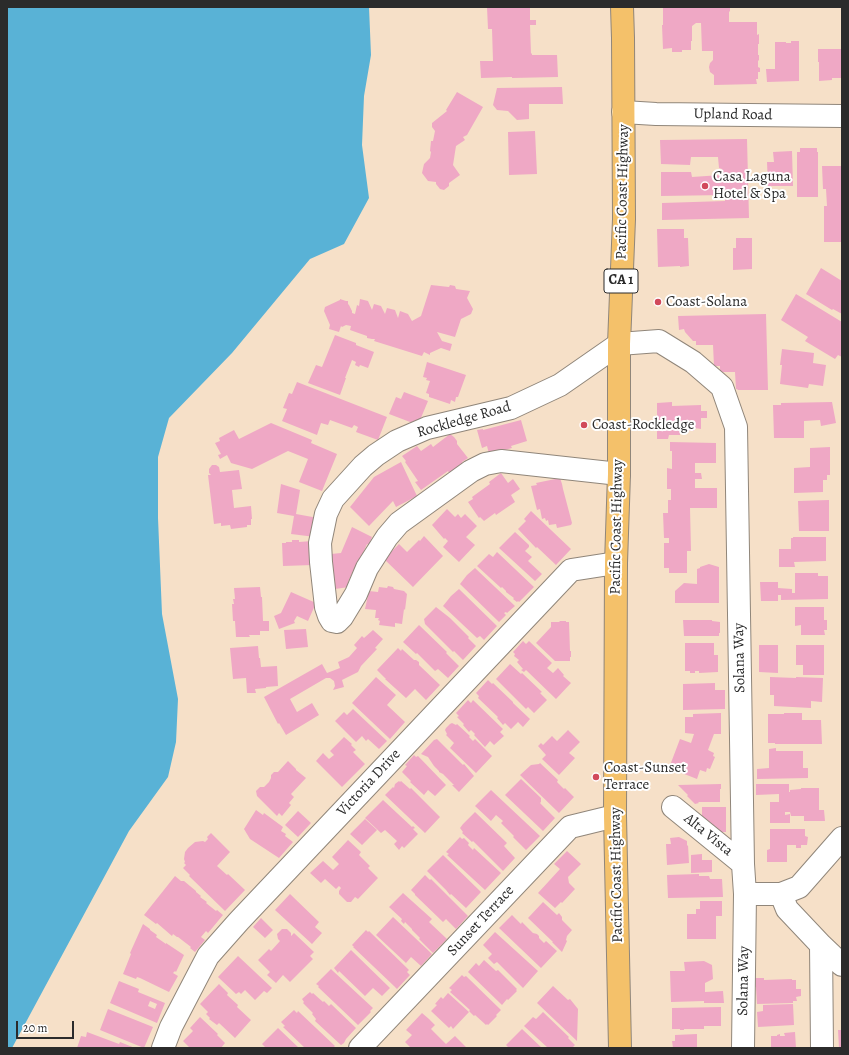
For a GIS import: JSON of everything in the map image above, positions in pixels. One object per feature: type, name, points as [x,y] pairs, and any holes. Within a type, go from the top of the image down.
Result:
[{"type":"highway","name":"Pacific Coast Highway","points":[[620,1048],[615,816],[619,344],[624,219],[622,7]]},
{"type":"street","name":"Upland Road","points":[[623,112],[656,114],[842,116]]},
{"type":"street","name":"Solana Way","points":[[619,344],[659,341],[693,362],[722,387],[736,427],[745,894],[743,1048]]},
{"type":"street","name":"Rockledge Road","points":[[618,474],[501,461],[485,464],[471,471],[399,523],[387,537],[367,568],[356,594],[342,617],[336,622],[332,621],[329,616],[326,607],[320,543],[326,514],[333,499],[363,466],[397,441],[426,428],[511,408],[525,402],[560,385],[619,344]]},
{"type":"street","name":"Victoria Drive","points":[[163,1048],[171,1027],[208,956],[239,920],[571,570],[616,563]]},
{"type":"street","name":"Alta Vista","points":[[673,807],[744,864]]},
{"type":"street","name":"Sunset Terrace","points":[[360,1048],[570,827],[615,816]]},
{"type":"street","points":[[745,894],[781,894],[799,887],[842,838]]},
{"type":"street","points":[[781,894],[787,909],[842,965]]},
{"type":"street","points":[[821,945],[822,1048]]},
{"type":"water","points":[[7,7],[369,7],[371,55],[364,96],[362,145],[369,198],[344,244],[310,259],[232,353],[169,418],[158,457],[158,518],[162,614],[178,699],[176,742],[168,777],[129,831],[12,1048],[7,1048]]},
{"type":"building","points":[[487,7],[530,7],[530,20],[536,20],[536,25],[530,25],[531,54],[557,55],[558,77],[481,78],[480,61],[493,61],[492,29],[488,29]]},
{"type":"building","points":[[663,7],[730,7],[729,22],[757,22],[757,35],[759,34],[758,67],[760,68],[760,72],[758,72],[758,79],[756,79],[757,84],[714,85],[714,75],[710,72],[709,67],[713,60],[713,51],[702,51],[701,23],[696,23],[692,26],[691,50],[672,52],[672,48],[663,49]]},
{"type":"building","points":[[791,41],[799,41],[799,81],[767,82],[766,69],[775,69],[775,42],[791,43]]},
{"type":"building","points":[[818,49],[842,49],[842,78],[832,78],[832,80],[819,81]]},
{"type":"building","points":[[562,87],[563,104],[529,104],[529,119],[517,120],[508,111],[497,110],[493,105],[497,88]]},
{"type":"building","points":[[457,92],[483,107],[467,135],[463,137],[465,140],[456,146],[453,165],[460,175],[449,183],[449,186],[444,190],[440,189],[436,182],[428,181],[422,173],[424,164],[430,158],[431,141],[433,141],[435,131],[432,127],[432,123],[447,111],[446,110]]},
{"type":"building","points":[[535,131],[537,174],[509,175],[508,132]]},
{"type":"building","name":"Casa Laguna Hotel & Spa","points":[[747,139],[749,218],[662,220],[662,203],[725,201],[725,195],[661,196],[661,172],[691,172],[692,177],[721,175],[722,169],[719,168],[718,157],[691,157],[690,165],[661,164],[660,140]]},
{"type":"building","points":[[800,148],[817,148],[818,197],[797,197],[797,152],[800,152]]},
{"type":"building","points":[[792,151],[793,186],[768,186],[767,162],[774,162],[773,152]]},
{"type":"building","points":[[822,166],[842,166],[842,242],[824,242],[824,206],[827,206],[826,189],[823,189]]},
{"type":"building","points":[[657,229],[684,229],[684,238],[688,238],[689,266],[658,267]]},
{"type":"building","points":[[736,238],[752,238],[752,269],[733,270],[733,248],[736,248]]},
{"type":"building","points":[[821,268],[842,281],[842,314],[833,309],[832,310],[806,294]]},
{"type":"building","points":[[431,285],[449,287],[450,285],[455,286],[456,289],[470,291],[467,298],[473,309],[471,314],[461,319],[455,337],[437,332],[442,341],[452,344],[450,351],[441,348],[430,353],[430,355],[424,352],[422,356],[374,341],[375,339],[367,338],[367,336],[350,330],[351,326],[341,326],[339,332],[329,329],[330,325],[324,311],[325,307],[340,299],[348,301],[352,313],[355,314],[357,305],[359,306],[360,299],[368,301],[372,310],[374,304],[381,306],[385,314],[387,308],[395,310],[398,318],[400,311],[408,314],[412,321],[421,316]]},
{"type":"building","points":[[796,294],[842,322],[842,357],[838,355],[835,359],[805,341],[808,337],[781,320]]},
{"type":"building","points":[[766,314],[768,390],[736,389],[735,372],[720,372],[720,366],[714,366],[713,345],[696,345],[696,341],[693,341],[684,329],[679,330],[678,316]]},
{"type":"building","points":[[335,335],[374,352],[368,368],[355,365],[356,362],[352,360],[340,395],[308,383],[316,365],[322,367]]},
{"type":"building","points":[[782,349],[814,353],[813,363],[826,365],[823,386],[809,384],[808,388],[780,384]]},
{"type":"building","points":[[427,362],[466,375],[455,402],[451,400],[450,404],[429,397],[429,394],[426,393],[430,381],[423,377]]},
{"type":"building","points":[[297,382],[387,417],[378,440],[356,432],[358,427],[354,425],[352,428],[330,420],[328,425],[321,423],[317,435],[282,421],[287,409],[283,408],[289,393],[292,394]]},
{"type":"building","points":[[404,392],[428,401],[418,425],[389,414],[396,397],[401,399]]},
{"type":"building","points":[[672,402],[672,406],[701,405],[701,411],[707,411],[707,418],[701,418],[701,429],[694,428],[694,431],[688,431],[688,429],[680,428],[680,435],[669,435],[668,439],[657,439],[657,403]]},
{"type":"building","points":[[832,402],[836,423],[821,426],[820,420],[804,421],[804,438],[774,438],[773,405],[781,405],[781,403]]},
{"type":"building","points":[[521,420],[527,441],[511,446],[512,448],[489,454],[487,446],[482,448],[477,430],[483,430]]},
{"type":"building","points":[[271,423],[312,440],[311,443],[337,454],[322,491],[299,482],[308,459],[288,451],[252,469],[231,463],[227,455],[220,459],[218,455],[221,454],[215,443],[220,441],[219,438],[234,430],[239,439]]},
{"type":"building","points":[[450,434],[457,441],[457,444],[468,458],[462,462],[464,465],[450,474],[448,471],[421,490],[415,482],[418,481],[402,456],[417,446],[421,451],[431,444],[433,447]]},
{"type":"building","points":[[670,442],[716,443],[716,463],[695,463],[695,473],[701,473],[702,479],[695,479],[695,488],[717,488],[717,508],[690,508],[691,551],[687,551],[687,573],[669,573],[669,568],[664,568],[664,543],[669,543],[669,538],[664,538],[663,513],[668,513],[668,500],[671,500],[671,489],[667,489],[667,468],[672,469],[672,451],[670,451]]},
{"type":"building","points":[[830,447],[830,475],[827,475],[827,480],[823,480],[823,492],[794,493],[794,468],[810,467],[810,448]]},
{"type":"building","points":[[401,462],[417,496],[396,507],[393,501],[369,526],[350,507],[374,477]]},
{"type":"building","points":[[212,465],[219,467],[220,472],[239,470],[242,489],[232,490],[234,508],[251,506],[251,525],[231,529],[230,525],[221,526],[221,523],[214,524],[208,475],[211,475],[209,473],[209,469]]},
{"type":"building","points":[[501,473],[508,483],[513,479],[520,489],[511,495],[515,502],[484,521],[480,517],[479,518],[468,502]]},
{"type":"building","points":[[560,478],[572,523],[571,525],[557,528],[556,524],[549,525],[548,520],[546,521],[545,518],[542,519],[540,509],[537,510],[531,486],[537,485],[536,483]]},
{"type":"building","points":[[281,484],[300,490],[296,514],[318,518],[315,537],[291,534],[294,516],[277,513]]},
{"type":"building","points":[[829,500],[829,531],[799,531],[798,501]]},
{"type":"building","points":[[447,509],[455,517],[458,514],[461,518],[465,514],[477,526],[466,537],[475,545],[459,562],[443,547],[448,541],[445,538],[444,539],[432,525]]},
{"type":"building","points":[[531,511],[571,549],[556,565],[537,547],[536,548],[518,529],[526,521],[524,519]]},
{"type":"building","points":[[352,527],[372,537],[369,545],[367,544],[355,571],[353,571],[348,582],[349,587],[335,589],[331,554],[341,553]]},
{"type":"building","points":[[515,532],[529,545],[525,551],[532,557],[528,561],[542,574],[535,581],[499,548]]},
{"type":"building","points":[[424,536],[443,556],[413,587],[384,559],[399,544],[407,552]]},
{"type":"building","points":[[826,537],[826,561],[794,562],[795,567],[779,567],[779,549],[791,549],[791,538]]},
{"type":"building","points":[[292,540],[299,540],[299,542],[312,541],[313,565],[283,566],[282,543],[292,542]]},
{"type":"building","points":[[497,552],[534,587],[519,602],[513,599],[514,598],[477,566],[489,554],[493,557]]},
{"type":"building","points":[[709,564],[719,567],[719,603],[675,603],[675,591],[684,583],[697,584],[697,569]]},
{"type":"building","points":[[475,568],[515,606],[507,613],[504,613],[506,615],[499,622],[460,584]]},
{"type":"building","points":[[795,573],[818,573],[818,576],[828,576],[828,599],[781,600],[781,595],[778,595],[778,601],[761,601],[760,582],[778,582],[778,588],[792,589],[792,593],[795,593]]},
{"type":"building","points":[[388,586],[404,591],[407,594],[402,624],[395,623],[395,627],[379,625],[379,618],[375,618],[376,610],[365,609],[369,591],[378,592],[379,587],[387,588]]},
{"type":"building","points":[[260,587],[263,621],[269,621],[269,631],[260,631],[260,635],[249,635],[250,637],[236,637],[232,604],[234,604],[233,599],[235,599],[234,588]]},
{"type":"building","points":[[459,589],[497,626],[484,640],[480,636],[477,638],[443,606]]},
{"type":"building","points":[[291,592],[316,603],[308,621],[297,616],[294,621],[295,623],[279,629],[274,616],[281,613]]},
{"type":"building","points":[[436,607],[450,618],[476,646],[463,660],[425,624],[424,619]]},
{"type":"building","points":[[795,607],[824,607],[824,620],[827,620],[827,630],[824,630],[825,635],[801,635],[801,625],[795,626]]},
{"type":"building","points":[[683,620],[712,620],[720,622],[719,636],[684,636]]},
{"type":"building","points":[[551,622],[569,622],[571,651],[570,661],[555,661],[536,643],[551,627]]},
{"type":"building","points":[[419,625],[459,666],[448,678],[438,669],[435,671],[417,653],[416,654],[403,642]]},
{"type":"building","points":[[306,629],[308,647],[286,649],[284,630]]},
{"type":"building","points":[[373,630],[383,639],[375,648],[377,649],[361,666],[358,672],[342,680],[344,687],[333,690],[335,686],[334,681],[330,678],[326,678],[290,699],[297,712],[312,703],[319,715],[286,735],[279,723],[278,724],[264,697],[322,664],[327,673],[340,668],[338,662],[349,657],[357,648],[354,645],[362,636],[364,638]]},
{"type":"building","points":[[523,641],[526,644],[529,641],[552,663],[547,668],[553,673],[558,668],[564,675],[563,676],[571,683],[556,699],[526,670],[524,672],[521,670],[523,669],[517,662],[519,660],[514,656],[515,654],[513,652]]},
{"type":"building","points":[[685,643],[714,643],[714,655],[718,655],[718,672],[699,673],[699,671],[695,671],[695,673],[690,673],[690,671],[685,671]]},
{"type":"building","points":[[759,645],[778,645],[778,673],[759,672]]},
{"type":"building","points":[[796,645],[824,645],[824,675],[803,675],[803,665],[796,665]]},
{"type":"building","points":[[258,646],[261,667],[277,666],[278,686],[255,689],[256,693],[247,693],[246,678],[233,679],[230,648]]},
{"type":"building","points":[[398,648],[401,651],[402,649],[414,660],[419,662],[419,665],[440,685],[426,700],[415,689],[406,698],[377,670]]},
{"type":"building","points":[[510,664],[542,692],[540,693],[547,700],[534,713],[528,707],[526,709],[496,679]]},
{"type":"building","points":[[376,677],[396,695],[387,705],[405,722],[390,739],[352,703]]},
{"type":"building","points":[[770,677],[823,678],[822,702],[811,701],[811,708],[774,706],[774,695],[770,695]]},
{"type":"building","points":[[488,680],[492,684],[493,683],[530,719],[523,727],[518,722],[511,729],[505,723],[503,725],[497,718],[498,717],[478,698],[479,696],[476,693]]},
{"type":"building","points":[[715,683],[715,690],[725,690],[725,709],[683,710],[683,684]]},
{"type":"building","points":[[468,700],[471,703],[473,700],[503,729],[500,732],[504,736],[494,745],[490,741],[485,747],[474,735],[475,734],[471,730],[469,732],[457,717],[459,716],[456,713]]},
{"type":"building","points":[[353,709],[387,741],[379,749],[368,739],[366,741],[362,736],[356,742],[335,721],[344,712],[347,715]]},
{"type":"building","points":[[721,713],[721,734],[714,734],[708,750],[714,753],[713,756],[715,757],[710,769],[707,768],[706,772],[700,770],[697,779],[669,768],[680,739],[691,743],[694,734],[685,733],[685,717],[693,717],[693,714]]},
{"type":"building","points":[[802,713],[802,720],[821,720],[822,744],[768,743],[768,714]]},
{"type":"building","points":[[452,723],[457,724],[470,736],[469,737],[473,741],[475,739],[492,756],[476,773],[450,748],[454,743],[446,735],[445,730]]},
{"type":"building","points":[[568,730],[580,742],[569,753],[575,758],[559,775],[542,759],[546,755],[538,746],[541,743],[543,745],[552,736],[557,741]]},
{"type":"building","points":[[344,737],[356,750],[353,752],[365,764],[342,787],[316,761],[323,753],[329,759],[334,755],[330,751]]},
{"type":"building","points":[[437,739],[463,765],[464,764],[474,776],[459,792],[443,774],[439,772],[428,757],[421,754],[434,740]]},
{"type":"building","points":[[776,748],[776,751],[803,751],[803,768],[808,768],[808,778],[757,779],[757,769],[769,768],[769,749]]},
{"type":"building","points":[[414,755],[416,757],[418,756],[446,785],[435,796],[428,790],[424,795],[402,772],[407,766],[405,765]]},
{"type":"building","points":[[288,761],[306,778],[291,794],[294,797],[289,803],[291,805],[282,816],[279,813],[277,816],[257,796],[256,791],[260,787],[264,787],[269,782],[271,775],[274,772],[278,772]]},
{"type":"building","points":[[540,763],[558,780],[557,782],[564,789],[565,788],[574,797],[559,813],[520,775],[531,765]]},
{"type":"building","points":[[521,779],[541,798],[540,803],[555,818],[543,831],[505,795]]},
{"type":"building","points":[[399,781],[410,789],[411,788],[440,817],[425,833],[385,795],[393,787],[394,788],[395,784]]},
{"type":"building","points":[[721,784],[720,802],[698,802],[699,803],[695,804],[678,785]]},
{"type":"building","points":[[756,784],[789,784],[789,792],[790,790],[801,788],[819,788],[819,810],[824,810],[825,821],[804,821],[804,816],[791,816],[790,812],[785,812],[785,815],[790,814],[790,823],[770,823],[770,802],[779,802],[779,794],[756,795]]},
{"type":"building","points":[[491,790],[540,836],[526,850],[501,823],[503,821],[496,815],[491,821],[475,806]]},
{"type":"building","points":[[383,800],[412,827],[413,826],[415,828],[413,829],[418,834],[404,848],[402,846],[399,850],[394,844],[397,841],[385,830],[381,833],[365,818]]},
{"type":"building","points":[[702,807],[726,807],[726,832],[718,832],[702,818]]},
{"type":"building","points":[[256,810],[263,815],[264,813],[283,827],[281,831],[293,842],[279,858],[250,839],[244,829]]},
{"type":"building","points":[[298,811],[311,823],[298,837],[285,825]]},
{"type":"building","points":[[475,812],[507,843],[504,846],[515,858],[503,871],[473,841],[472,842],[462,833],[463,832],[460,828]]},
{"type":"building","points":[[365,819],[377,830],[362,845],[350,834]]},
{"type":"building","points":[[770,829],[805,829],[805,836],[808,837],[807,845],[801,845],[801,848],[796,848],[796,845],[787,845],[787,862],[767,862],[767,850],[770,849]]},
{"type":"building","points":[[211,833],[230,852],[217,866],[245,890],[225,911],[189,876],[190,875],[183,868],[186,865],[184,863],[184,859],[185,852],[188,848],[195,842],[205,842]]},
{"type":"building","points":[[460,837],[462,839],[464,838],[473,850],[474,848],[501,873],[485,890],[447,855],[449,854],[446,852]]},
{"type":"building","points":[[679,837],[687,841],[689,863],[667,865],[666,844],[671,844],[670,838]]},
{"type":"building","points":[[348,840],[361,852],[359,855],[370,866],[368,868],[378,878],[358,899],[355,897],[351,902],[347,902],[339,894],[341,888],[339,886],[336,889],[325,879],[321,883],[310,873],[323,861],[333,870],[339,864],[332,857]]},
{"type":"building","points":[[567,851],[581,864],[568,877],[569,883],[575,889],[555,908],[538,893],[560,869],[554,864]]},
{"type":"building","points":[[702,854],[702,860],[712,860],[712,872],[691,873],[691,855]]},
{"type":"building","points":[[443,855],[481,892],[466,908],[451,894],[450,895],[427,871]]},
{"type":"building","points":[[699,874],[699,876],[709,876],[710,879],[722,879],[723,897],[668,898],[667,875]]},
{"type":"building","points":[[425,875],[430,880],[431,879],[468,916],[456,929],[446,919],[443,922],[411,890]]},
{"type":"building","points":[[175,876],[181,881],[184,881],[207,902],[206,903],[223,915],[208,933],[206,931],[201,937],[205,940],[195,952],[178,937],[173,934],[172,936],[157,923],[156,924],[144,915]]},
{"type":"building","points":[[403,893],[432,919],[429,922],[447,939],[433,953],[419,939],[420,938],[412,929],[405,922],[404,924],[401,921],[402,919],[389,907]]},
{"type":"building","points":[[290,894],[319,922],[315,927],[322,933],[312,944],[275,910]]},
{"type":"building","points":[[700,901],[722,901],[722,916],[716,916],[716,939],[687,939],[687,914],[696,914],[696,909],[700,909]]},
{"type":"building","points":[[543,902],[557,915],[559,913],[562,920],[572,930],[567,936],[567,941],[562,952],[528,918]]},
{"type":"building","points":[[512,915],[521,924],[522,922],[533,933],[537,934],[544,943],[546,941],[557,951],[541,968],[499,928]]},
{"type":"building","points":[[393,917],[432,954],[421,966],[411,957],[406,963],[376,935]]},
{"type":"building","points":[[261,918],[273,930],[265,938],[253,927]]},
{"type":"building","points":[[143,924],[157,935],[156,937],[184,955],[176,972],[175,971],[173,973],[178,976],[169,992],[140,978],[137,977],[136,979],[123,974],[131,954],[130,953]]},
{"type":"building","points":[[282,929],[287,929],[291,933],[291,936],[294,933],[314,952],[310,956],[313,959],[290,982],[283,975],[276,983],[267,975],[270,972],[258,960],[269,949],[271,951],[280,941],[277,934]]},
{"type":"building","points":[[366,930],[368,932],[369,931],[409,970],[407,972],[410,975],[397,989],[353,947],[352,945]]},
{"type":"building","points":[[495,932],[538,971],[523,988],[497,962],[494,964],[488,958],[492,954],[483,945]]},
{"type":"building","points":[[351,950],[390,988],[382,996],[373,988],[365,996],[334,968]]},
{"type":"building","points":[[238,956],[272,988],[267,993],[264,991],[255,1000],[245,990],[241,994],[239,992],[236,994],[218,977]]},
{"type":"building","points":[[484,960],[496,971],[498,970],[517,989],[517,991],[502,1005],[468,972],[476,963],[479,966]]},
{"type":"building","points":[[704,961],[712,965],[713,979],[705,983],[705,992],[723,991],[724,1003],[704,1003],[704,1001],[671,1002],[670,971],[685,971],[684,962]]},
{"type":"building","points":[[331,969],[373,1008],[358,1025],[316,984]]},
{"type":"building","points":[[462,975],[464,977],[466,976],[501,1010],[488,1025],[486,1025],[475,1015],[474,1016],[469,1011],[470,1010],[450,992],[452,990],[449,988]]},
{"type":"building","points":[[754,978],[764,978],[764,980],[796,980],[796,989],[801,989],[801,996],[796,997],[797,1001],[793,1001],[793,1003],[757,1004]]},
{"type":"building","points":[[119,981],[139,989],[138,992],[165,1003],[157,1023],[110,1003]],"holes":[[[150,1001],[157,1004],[155,1009],[148,1006]]]},
{"type":"building","points":[[219,984],[228,993],[227,995],[238,1005],[237,1007],[251,1020],[235,1038],[219,1023],[217,1025],[209,1019],[210,1018],[206,1014],[208,1012],[200,1004]]},
{"type":"building","points":[[553,986],[568,1000],[570,999],[578,1009],[577,1041],[537,1003]]},
{"type":"building","points":[[310,992],[329,1006],[331,1004],[356,1028],[341,1045],[315,1021],[316,1019],[312,1014],[313,1013],[303,1003],[304,1002],[302,999]]},
{"type":"building","points":[[448,993],[469,1012],[453,1029],[451,1026],[449,1028],[431,1011],[437,1005],[435,1004],[441,997],[443,999]]},
{"type":"building","points":[[793,1004],[794,1025],[758,1027],[757,1012],[763,1011],[763,1005]]},
{"type":"building","points":[[721,1007],[721,1026],[704,1026],[704,1029],[672,1029],[672,1008]]},
{"type":"building","points":[[108,1009],[153,1027],[144,1048],[100,1030]]},
{"type":"building","points":[[294,1010],[297,1013],[298,1011],[335,1046],[333,1048],[305,1048],[283,1027],[285,1026],[281,1022]]},
{"type":"building","points":[[543,1012],[569,1037],[568,1038],[575,1045],[572,1048],[548,1048],[524,1026],[533,1017],[536,1019]]},
{"type":"building","points":[[422,1013],[435,1025],[431,1029],[446,1044],[455,1036],[467,1048],[411,1048],[405,1042],[412,1035],[406,1030]]},
{"type":"building","points":[[200,1017],[225,1043],[221,1048],[190,1048],[183,1041],[193,1031],[190,1028]]},
{"type":"building","points":[[278,1028],[299,1048],[266,1048],[262,1044]]},
{"type":"building","points":[[522,1029],[542,1048],[509,1048],[506,1045]]},
{"type":"building","points":[[838,1030],[842,1030],[842,1048],[839,1048]]},
{"type":"building","points":[[87,1032],[119,1044],[120,1042],[135,1048],[77,1048],[81,1036],[86,1037]]},
{"type":"building","points":[[795,1032],[796,1048],[771,1048],[771,1036],[777,1036],[780,1034],[780,1036],[785,1036],[784,1033]]},
{"type":"building","points":[[697,1034],[697,1048],[673,1048],[672,1041],[675,1041],[675,1035]]},
{"type":"place","name":"Casa Laguna Hotel & Spa","points":[[705,186]]},
{"type":"place","name":"Coast-Solana","points":[[658,302]]},
{"type":"place","name":"Coast-Rockledge","points":[[584,425]]},
{"type":"place","name":"Coast-Sunset Terrace","points":[[596,777]]}]
